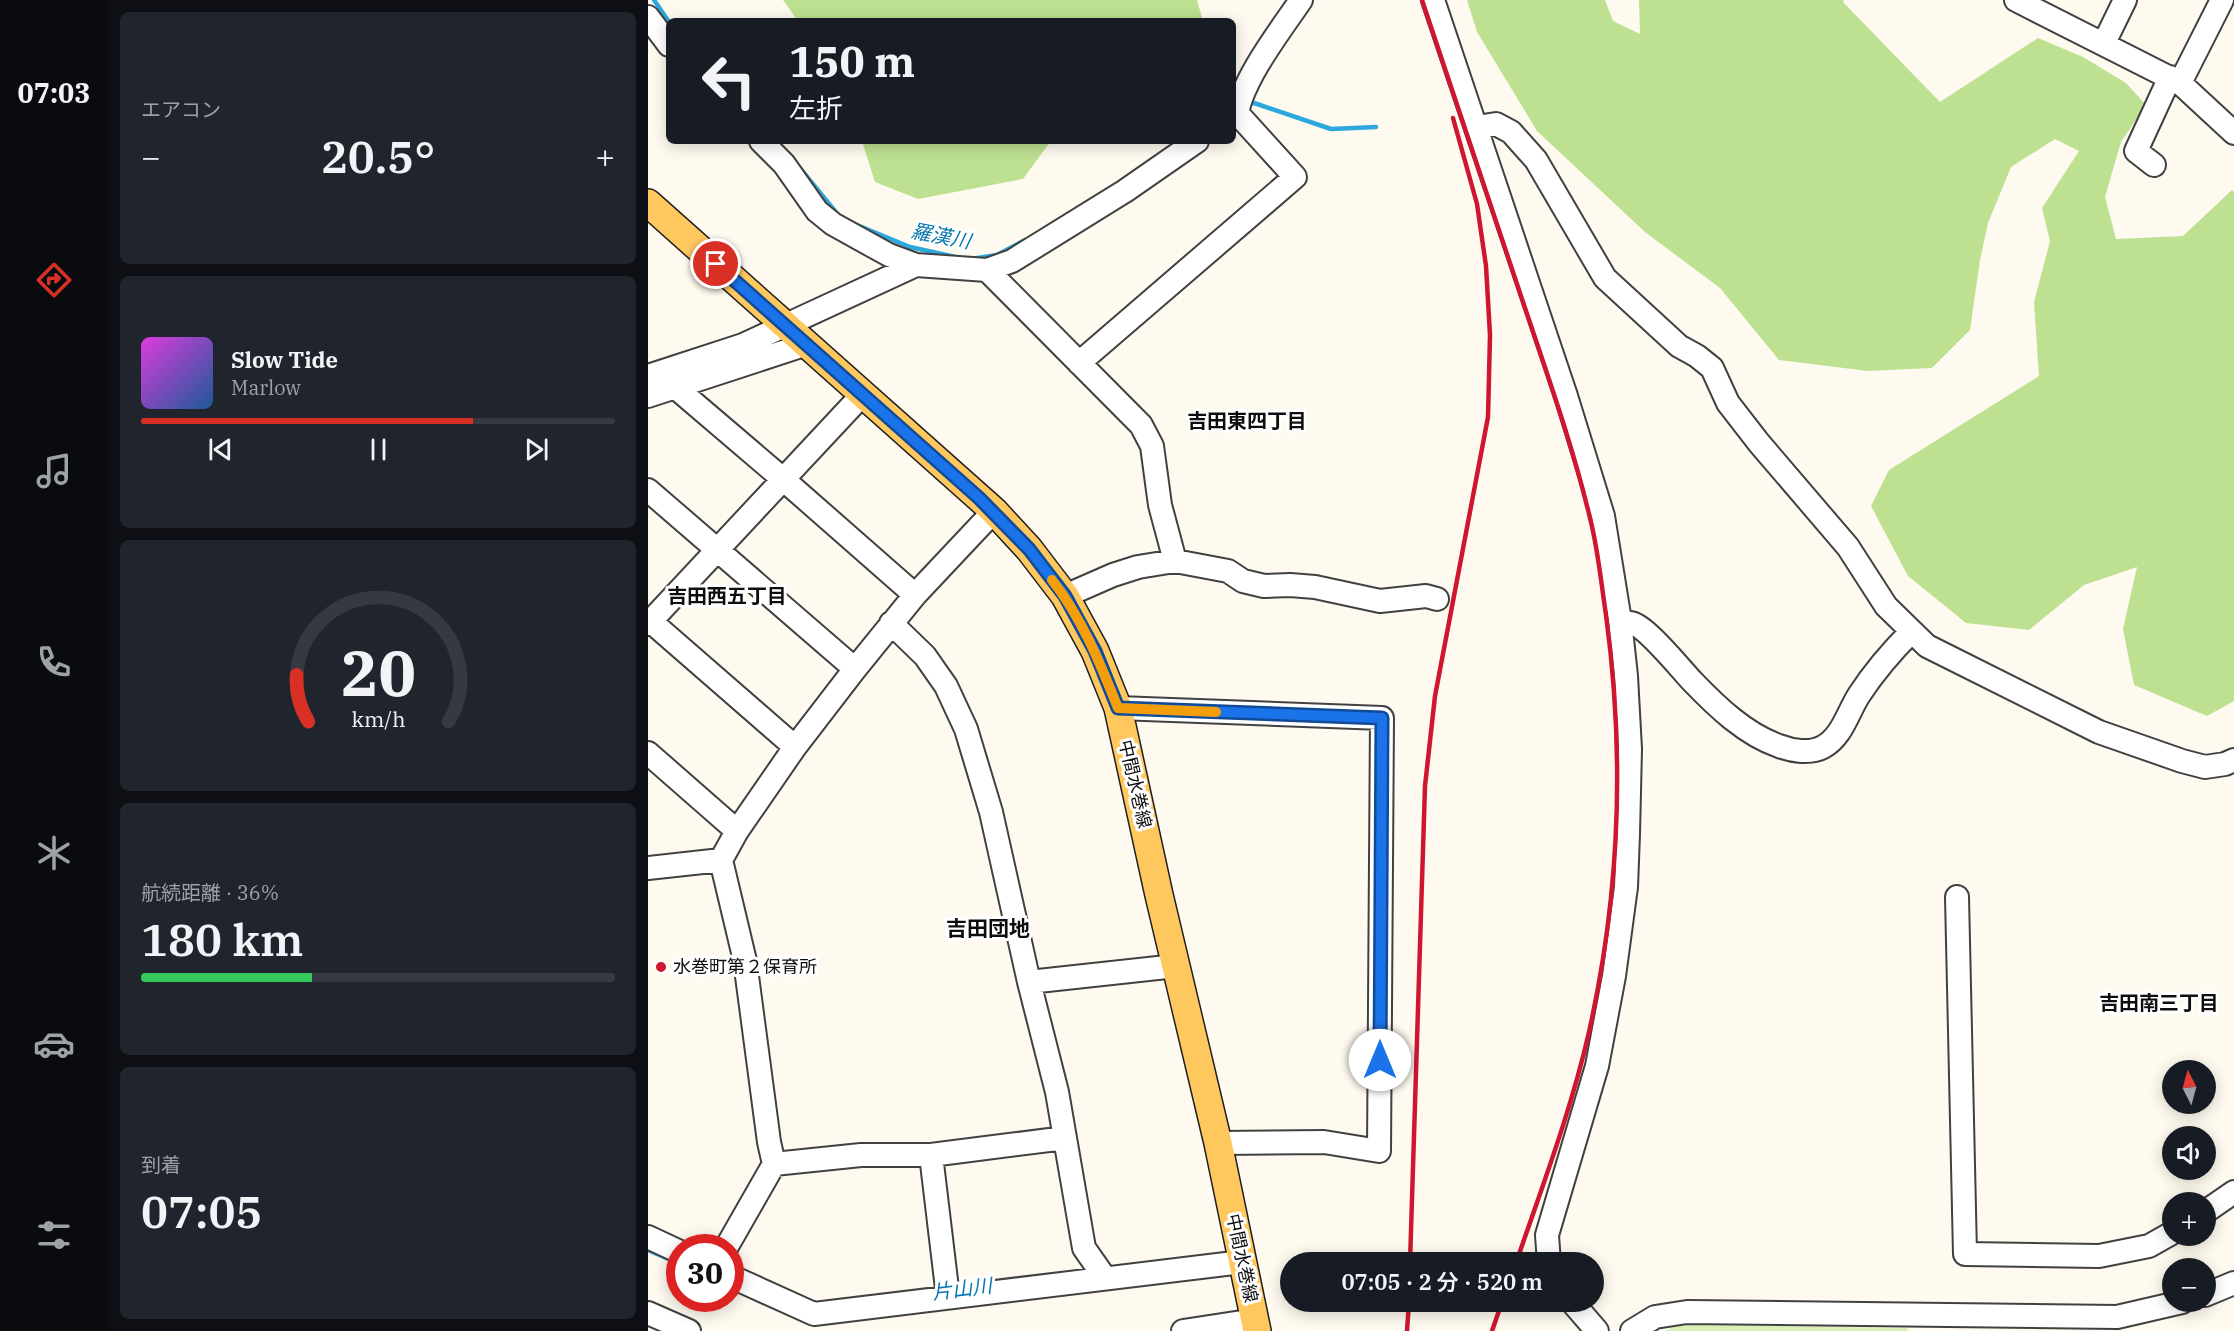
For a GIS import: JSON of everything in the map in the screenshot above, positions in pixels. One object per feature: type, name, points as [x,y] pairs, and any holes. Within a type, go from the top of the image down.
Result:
[{"type":"main road","name":"中間水巻線","points":[[648,203],[994,512],[1029,549],[1065,596],[1095,651],[1118,708],[1218,1143],[1256,1325]]},
{"type":"street","points":[[1236,112],[1248,84],[1301,0]]},
{"type":"street","points":[[1433,0],[1566,396],[1603,516],[1620,621],[1626,676],[1630,749],[1626,887],[1614,976],[1597,1066],[1547,1235],[1548,1252]]},
{"type":"street","points":[[2016,0],[2175,80],[2234,133]]},
{"type":"street","points":[[2104,43],[2126,0]]},
{"type":"street","points":[[2154,165],[2136,151],[2222,0]]},
{"type":"street","points":[[648,17],[666,41]]},
{"type":"street","points":[[1079,363],[1295,177],[1236,116]]},
{"type":"street","points":[[1477,127],[1496,124],[1511,132],[1536,160],[1605,278],[1679,346],[1698,356],[1712,368],[1728,403],[1848,547],[1886,606],[1927,646],[1962,666],[2099,732],[2182,761],[2205,766],[2225,764],[2234,760]]},
{"type":"street","points":[[764,144],[784,164],[817,211],[833,225],[889,255],[916,265],[987,270],[1012,261],[1125,191],[1193,144]]},
{"type":"street","points":[[648,376],[743,345],[916,265]]},
{"type":"street","points":[[987,270],[1141,425],[1152,446],[1160,505],[1175,561]]},
{"type":"street","points":[[648,396],[807,344]]},
{"type":"street","points":[[675,387],[915,595]]},
{"type":"street","points":[[795,747],[649,621],[862,395]]},
{"type":"street","points":[[648,490],[855,669]]},
{"type":"street","points":[[734,1234],[774,1164],[769,1143],[744,962],[721,860],[737,831],[795,747],[891,623],[994,512]]},
{"type":"street","points":[[1065,596],[1113,574],[1175,561],[1228,571],[1243,581],[1264,586],[1315,587],[1380,601],[1426,597],[1437,599]]},
{"type":"street","points":[[1620,621],[1635,624],[1737,722],[1759,739],[1799,751],[1822,748],[1835,738],[1858,696],[1894,649],[1911,632]]},
{"type":"street","points":[[891,623],[930,663],[946,686],[966,729],[991,812],[1029,982],[1057,1092],[1084,1248],[1105,1278]]},
{"type":"street","points":[[1118,708],[1382,718],[1379,1151],[1323,1142],[1218,1143]]},
{"type":"street","points":[[648,753],[737,831]]},
{"type":"street","points":[[648,868],[721,860]]},
{"type":"street","points":[[1957,897],[1965,1254],[2099,1256],[2149,1246],[2162,1239]]},
{"type":"street","points":[[1029,982],[1176,966]]},
{"type":"street","points":[[774,1164],[861,1155],[931,1155],[1065,1138]]},
{"type":"street","points":[[931,1155],[948,1298]]},
{"type":"street","points":[[2216,1204],[2234,1192]]},
{"type":"street","points":[[648,1237],[666,1245]]},
{"type":"street","points":[[744,1282],[814,1314],[1242,1262]]},
{"type":"street","points":[[2216,1290],[2234,1282]]},
{"type":"street","points":[[1632,1331],[1655,1317],[1687,1312],[2027,1317],[2119,1324],[2162,1309]]},
{"type":"street","points":[[1581,1312],[1597,1331]]},
{"type":"street","points":[[648,1313],[689,1331]]},
{"type":"street","points":[[1961,1331],[2027,1317]]},
{"type":"street","points":[[1183,1331],[1256,1325]]},
{"type":"green space","points":[[783,0],[1197,0],[1202,18],[796,18]]},
{"type":"green space","points":[[1467,0],[1605,0],[1613,21],[1640,34],[1639,0],[1844,0],[1843,2],[1940,102],[2038,38],[2083,57],[2126,83],[2146,105],[2121,142],[2105,197],[2116,239],[2183,236],[2232,190],[2234,192],[2234,701],[2207,716],[2134,685],[2123,629],[2137,567],[2084,585],[2029,630],[1966,623],[1908,576],[1871,506],[1889,470],[2039,376],[2034,302],[2050,241],[2042,208],[2079,151],[2055,139],[2011,167],[1988,223],[1970,330],[1932,368],[1868,371],[1779,360],[1720,288],[1645,232],[1537,131],[1477,32]]},
{"type":"green space","points":[[863,144],[1049,144],[1023,179],[918,199],[875,182]]},
{"type":"green space","points":[[1679,1325],[1907,1328],[1908,1331],[1664,1331]]},
{"type":"waterway","name":"羅漢川","points":[[654,0],[666,18]]},
{"type":"waterway","name":"羅漢川","points":[[1245,105],[1254,103],[1331,129],[1376,127]]},
{"type":"waterway","name":"羅漢川","points":[[799,167],[839,216]]},
{"type":"waterway","name":"羅漢川","points":[[857,225],[910,247],[960,258]]},
{"type":"waterway","name":"羅漢川","points":[[971,259],[997,255],[1025,240]]},
{"type":"waterway","name":"片山川","points":[[648,1250],[666,1258]]},
{"type":"railway","points":[[1422,0],[1575,462],[1595,542],[1612,667],[1616,720],[1616,824],[1613,876],[1599,980],[1574,1091],[1520,1252]]},
{"type":"railway","points":[[1410,1252],[1425,786],[1435,696],[1488,417],[1490,335],[1486,266],[1477,204],[1453,118]]},
{"type":"railway","points":[[1407,1331],[1408,1312]]},
{"type":"railway","points":[[1492,1331],[1499,1312]]},
{"type":"slow traffic","points":[[1052,580],[1065,596],[1095,651],[1118,708],[1216,712]]},
{"type":"place","name":"水巻町第２保育所","points":[[661,967]]},
{"type":"district","name":"吉田東四丁目","points":[[1247,421]]},
{"type":"district","name":"吉田西五丁目","points":[[727,596]]},
{"type":"district","name":"吉田団地","points":[[988,929]]},
{"type":"district","name":"吉田南三丁目","points":[[2159,1003]]},
{"type":"route","points":[[716,264],[979,498],[1029,549],[1065,596],[1095,651],[1118,708],[1382,718],[1380,1060]]}]
